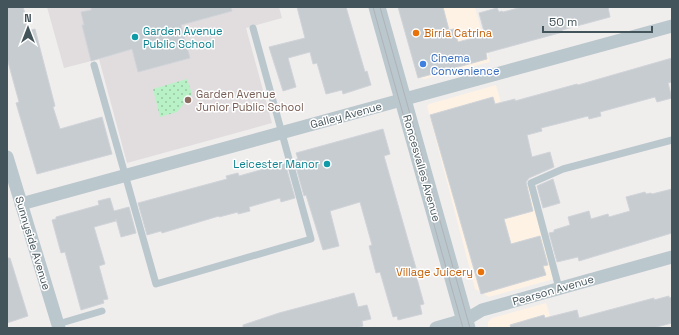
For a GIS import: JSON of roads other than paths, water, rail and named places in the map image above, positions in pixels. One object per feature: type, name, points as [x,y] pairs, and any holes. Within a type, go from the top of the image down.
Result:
[{"type":"street","name":"Roncesvalles Avenue","points":[[377,7],[466,324]]},
{"type":"street","name":"Galley Avenue","points":[[21,204],[672,26]]},
{"type":"street","name":"Sunnyside Avenue","points":[[7,157],[58,326]]},
{"type":"street","name":"Pearson Avenue","points":[[436,328],[466,324],[482,310],[672,257]]},
{"type":"lane","points":[[94,65],[156,284],[311,239],[253,28]]},
{"type":"lane","points":[[559,288],[531,183],[563,169],[672,140]]},
{"type":"lane","points":[[58,326],[102,311]]},
{"type":"tram line","points":[[373,7],[463,328]]},
{"type":"tram line","points":[[380,7],[470,328]]},
{"type":"place","name":"Birria Catrina","points":[[416,33]]},
{"type":"place","name":"Garden Avenue Public School","points":[[135,37]]},
{"type":"place","name":"Cinema Convenience","points":[[423,64]]},
{"type":"place","name":"Garden Avenue Junior Public School","points":[[188,100]]},
{"type":"place","name":"Leicester Manor","points":[[327,164]]},
{"type":"place","name":"Village Juicery","points":[[481,272]]}]
